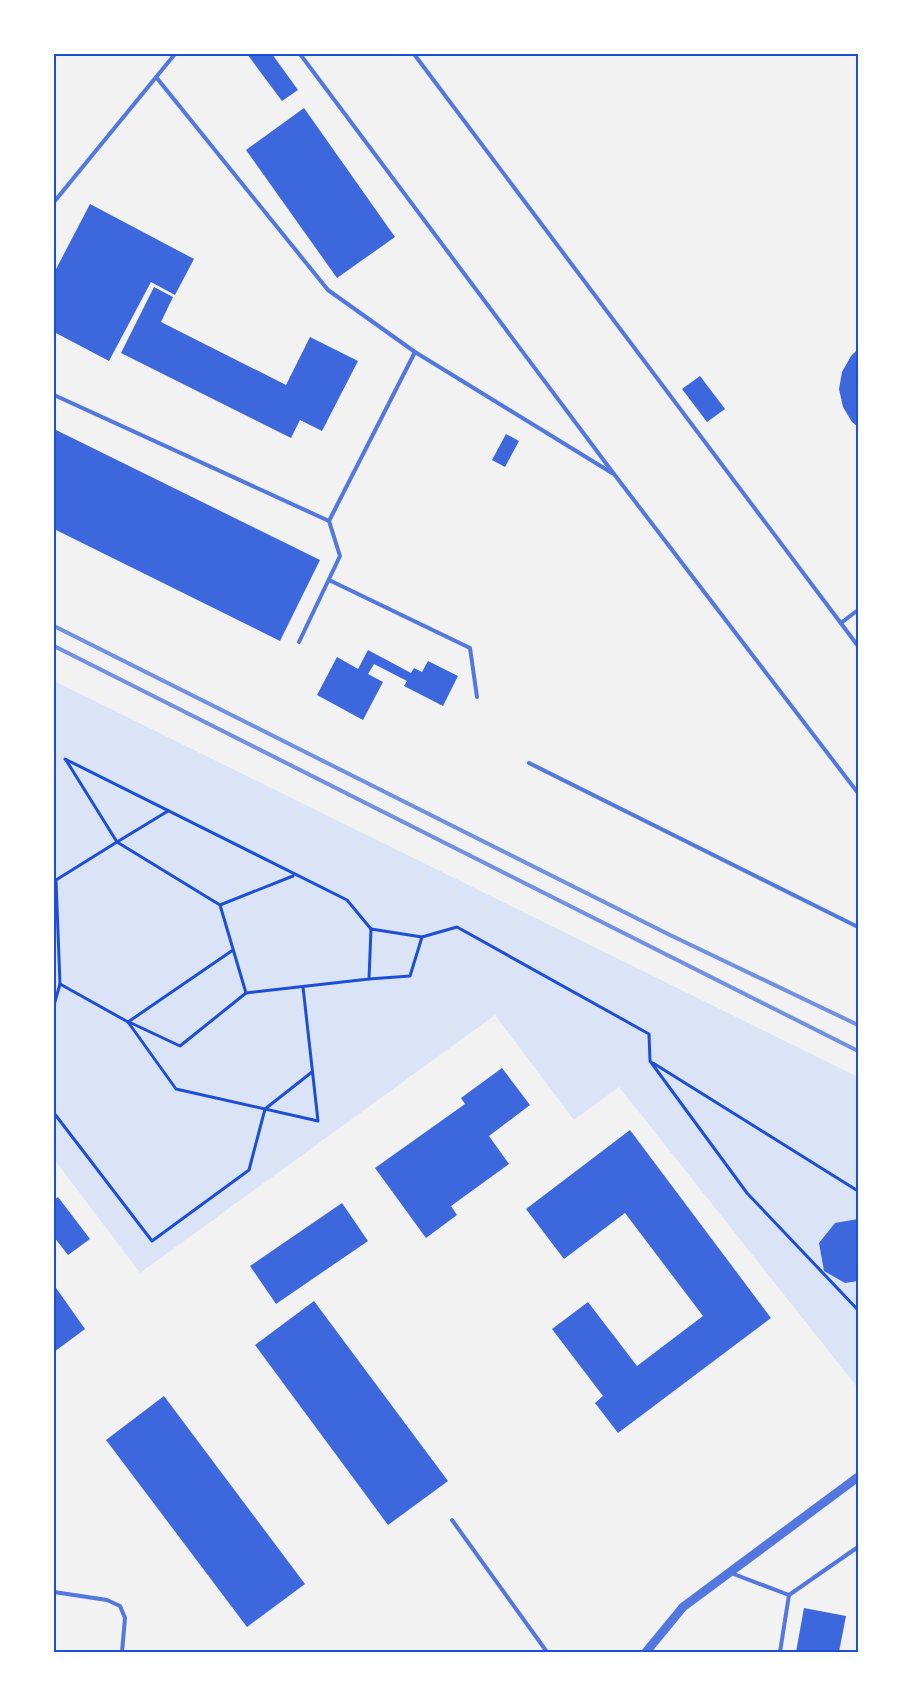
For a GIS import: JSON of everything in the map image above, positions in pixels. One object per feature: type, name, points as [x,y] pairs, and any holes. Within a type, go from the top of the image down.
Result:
[{"type":"street","points":[[646,1652],[683,1607],[858,1477]]},
{"type":"lane","points":[[54,202],[175,54]]},
{"type":"lane","points":[[300,54],[614,474],[858,793]]},
{"type":"lane","points":[[414,54],[858,646]]},
{"type":"lane","points":[[156,77],[328,290],[414,352],[614,474]]},
{"type":"lane","points":[[299,642],[340,556],[329,521],[414,352]]},
{"type":"lane","points":[[54,395],[329,521]]},
{"type":"lane","points":[[329,580],[470,648],[477,697]]},
{"type":"lane","points":[[841,623],[858,610]]},
{"type":"lane","points":[[529,763],[858,927]]},
{"type":"lane","points":[[452,1520],[547,1652]]},
{"type":"lane","points":[[780,1652],[789,1595],[858,1547]]},
{"type":"lane","points":[[729,1572],[789,1595]]},
{"type":"lane","points":[[54,1592],[106,1600],[120,1606],[125,1618],[122,1652]]},
{"type":"path","points":[[246,993],[220,905],[117,842],[65,759],[294,875],[348,900],[371,930],[369,979]]},
{"type":"path","points":[[54,1005],[60,984],[56,880],[168,810]]},
{"type":"path","points":[[220,905],[294,875]]},
{"type":"path","points":[[371,930],[422,937],[457,927],[649,1034],[650,1061],[747,1193],[858,1310]]},
{"type":"path","points":[[60,984],[128,1022],[180,1046],[246,993],[410,976],[422,937]]},
{"type":"path","points":[[128,1022],[233,950]]},
{"type":"path","points":[[54,958],[59,958]]},
{"type":"path","points":[[128,1022],[176,1089],[318,1121],[303,987]]},
{"type":"path","points":[[650,1061],[858,1191]]},
{"type":"path","points":[[54,1113],[152,1241],[249,1170],[265,1109],[312,1072]]},
{"type":"shaded area","points":[[54,681],[858,1077],[858,1388],[619,1087],[574,1120],[495,1015],[140,1273],[54,1159]]},
{"type":"building","points":[[247,54],[272,54],[298,90],[282,101]]},
{"type":"building","points":[[304,108],[395,237],[337,278],[246,150]]},
{"type":"building","points":[[90,204],[194,259],[175,295],[151,282],[109,361],[54,332],[54,273]]},
{"type":"building","points":[[154,287],[173,297],[161,322],[286,385],[310,337],[358,361],[322,431],[300,420],[291,438],[121,353]]},
{"type":"building","points":[[858,349],[858,427],[852,422],[843,407],[839,389],[842,372],[851,356]]},
{"type":"building","points":[[700,376],[725,409],[707,422],[682,389]]},
{"type":"building","points":[[54,429],[320,560],[280,641],[54,529]]},
{"type":"building","points":[[506,434],[519,441],[505,467],[492,460]]},
{"type":"building","points":[[368,650],[411,673],[414,668],[422,672],[428,661],[458,676],[443,706],[404,686],[407,681],[374,664],[368,674],[383,682],[363,720],[317,695],[337,657],[358,669]]},
{"type":"building","points":[[502,1068],[530,1105],[489,1136],[509,1164],[451,1206],[457,1215],[426,1238],[375,1168],[465,1104],[461,1098]]},
{"type":"building","points":[[630,1130],[771,1318],[618,1433],[595,1403],[603,1396],[552,1329],[588,1302],[637,1366],[703,1316],[625,1213],[564,1259],[526,1209]]},
{"type":"building","points":[[58,1197],[90,1239],[68,1255],[54,1237],[54,1200]]},
{"type":"building","points":[[342,1203],[368,1241],[276,1304],[250,1266]]},
{"type":"building","points":[[858,1219],[858,1281],[845,1283],[824,1271],[819,1243],[835,1223]]},
{"type":"building","points":[[54,1285],[85,1329],[54,1352]]},
{"type":"building","points":[[314,1301],[448,1481],[388,1525],[255,1345]]},
{"type":"building","points":[[164,1396],[305,1584],[247,1627],[106,1440]]},
{"type":"building","points":[[804,1608],[846,1616],[839,1652],[796,1652]]},
{"type":"railway","points":[[54,626],[670,935],[858,1025]]},
{"type":"railway","points":[[54,646],[858,1051]]}]
